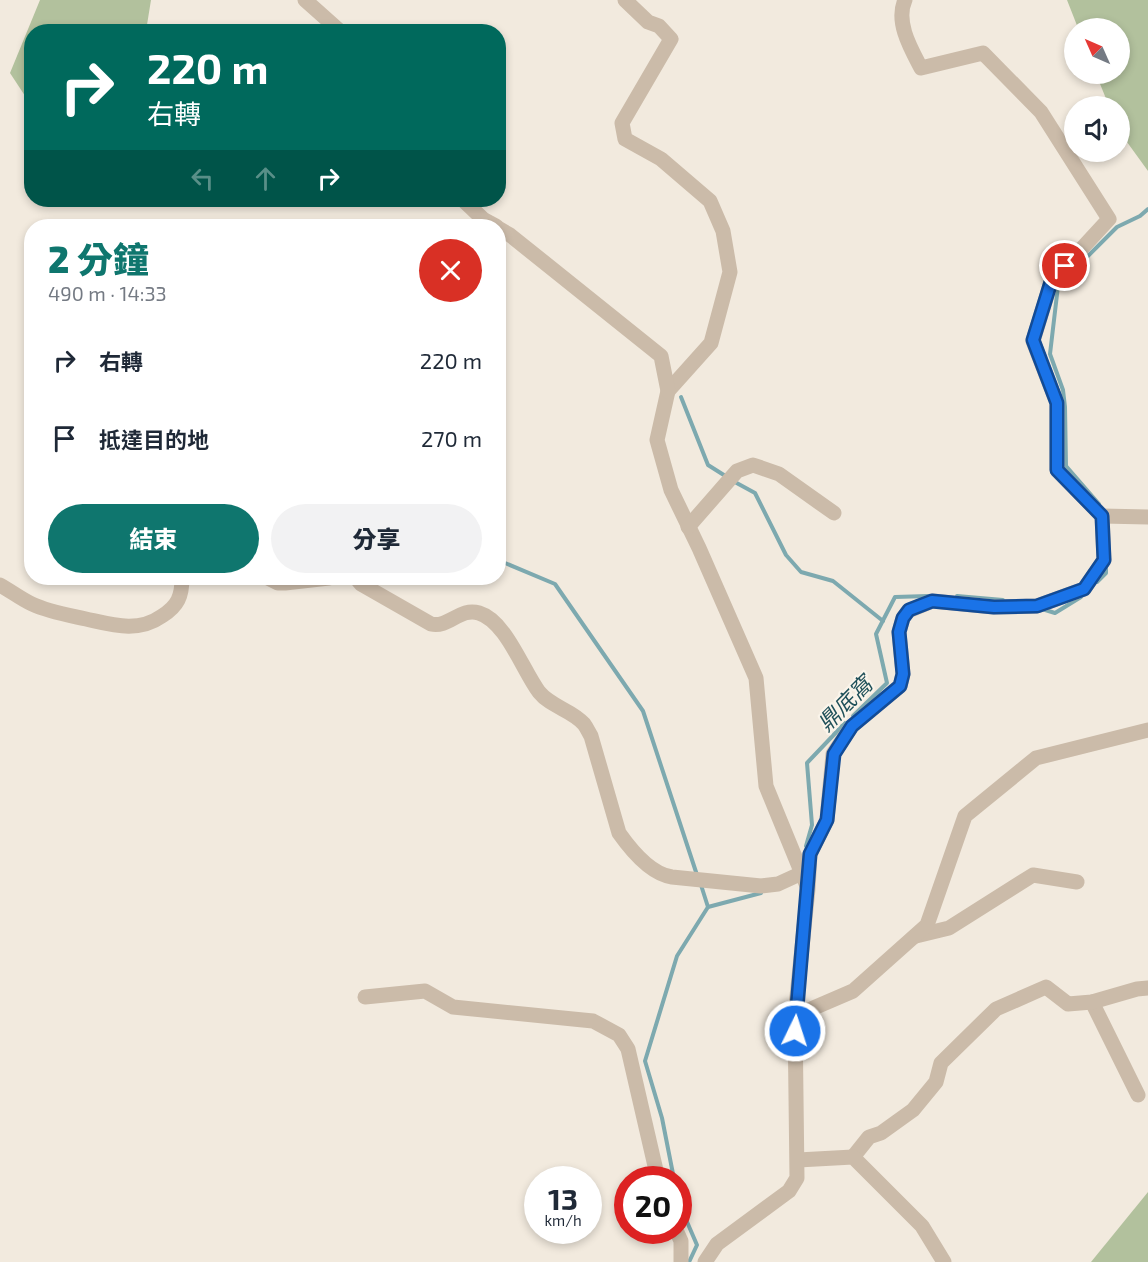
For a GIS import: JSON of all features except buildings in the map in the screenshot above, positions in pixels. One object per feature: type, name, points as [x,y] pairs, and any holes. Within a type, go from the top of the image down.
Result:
[{"type":"street","points":[[305,0],[332,24]]},
{"type":"street","points":[[625,0],[648,22],[659,26],[671,39],[622,123],[625,139],[661,159],[710,201],[723,231],[730,272],[711,343],[668,391]]},
{"type":"street","points":[[711,1261],[717,1244],[789,1191],[797,1178],[795,1024],[810,854],[827,820],[834,754],[852,726],[900,686],[903,674],[899,632],[903,618],[909,610],[932,601],[994,607],[1037,606],[1084,589],[1104,560],[1102,516],[1057,470],[1057,403],[1033,340],[1051,282],[1109,219],[1041,112],[983,53],[921,68],[907,41],[902,8],[905,0]]},
{"type":"street","points":[[470,207],[483,219]]},
{"type":"street","points":[[506,233],[661,356],[668,391],[657,440],[670,490],[756,678],[766,786],[808,889]]},
{"type":"street","points":[[688,527],[737,471],[753,465],[778,474],[834,513]]},
{"type":"street","points":[[1102,516],[1148,517]]},
{"type":"street","points":[[0,585],[32,604],[58,613],[120,627],[150,624],[175,606],[182,592],[182,585]]},
{"type":"street","points":[[363,585],[432,624],[443,624],[472,611],[478,612],[489,620],[514,648],[538,690],[550,703],[584,724],[591,736],[619,833],[627,844],[658,873],[672,877],[761,886],[778,884],[802,873]]},
{"type":"street","points":[[795,1024],[853,991],[927,925],[965,816],[1036,758],[1148,730]]},
{"type":"street","points":[[913,937],[949,928],[1033,875],[1077,882]]},
{"type":"street","points":[[853,1157],[869,1137],[881,1133],[913,1110],[936,1082],[941,1064],[996,1009],[1046,987],[1068,1004],[1092,1002],[1148,988]]},
{"type":"street","points":[[365,997],[425,992],[453,1007],[593,1021],[619,1035],[628,1049],[655,1166]]},
{"type":"street","points":[[1092,1002],[1138,1095]]},
{"type":"street","points":[[798,1160],[853,1157],[922,1226],[944,1262]]},
{"type":"street","points":[[681,1244],[681,1262]]},
{"type":"green space","points":[[40,0],[151,0],[147,24],[30,24]]},
{"type":"green space","points":[[1067,0],[1148,0],[1148,171],[1130,146],[1130,96],[1105,96],[1100,84],[1130,84],[1130,18],[1074,18]]},
{"type":"green space","points":[[24,39],[24,94],[10,73]]},
{"type":"green space","points":[[1148,1192],[1148,1262],[1091,1262]]},
{"type":"waterway","name":"鼎底窩","points":[[1099,504],[1066,466],[1063,390],[1050,354],[1058,286],[1117,227],[1140,216],[1148,209]]},
{"type":"waterway","points":[[681,397],[708,465],[727,477]]},
{"type":"waterway","points":[[733,481],[755,493],[786,555],[801,572],[833,581],[883,621]]},
{"type":"waterway","points":[[506,563],[555,584],[643,711],[697,875]]},
{"type":"waterway","name":"鼎底窩","points":[[1097,582],[1106,573],[1106,566]]},
{"type":"waterway","name":"鼎底窩","points":[[853,716],[887,683],[876,634],[895,597],[928,596]]},
{"type":"waterway","name":"鼎底窩","points":[[957,596],[1003,600]]},
{"type":"waterway","name":"鼎底窩","points":[[1042,609],[1055,613],[1081,597]]},
{"type":"waterway","name":"鼎底窩","points":[[806,846],[812,825],[807,763],[845,723]]},
{"type":"waterway","points":[[701,885],[708,907]]},
{"type":"waterway","name":"鼎底窩","points":[[671,1166],[662,1118],[645,1061],[677,956],[708,907],[761,893]]},
{"type":"waterway","name":"鼎底窩","points":[[689,1262],[697,1245],[692,1233]]},
{"type":"route","points":[[795,1031],[810,854],[827,820],[834,754],[852,726],[900,686],[903,674],[899,632],[903,618],[909,610],[932,601],[994,607],[1037,606],[1084,589],[1104,560],[1102,516],[1057,470],[1057,403],[1033,340],[1051,282],[1065,266]]}]
